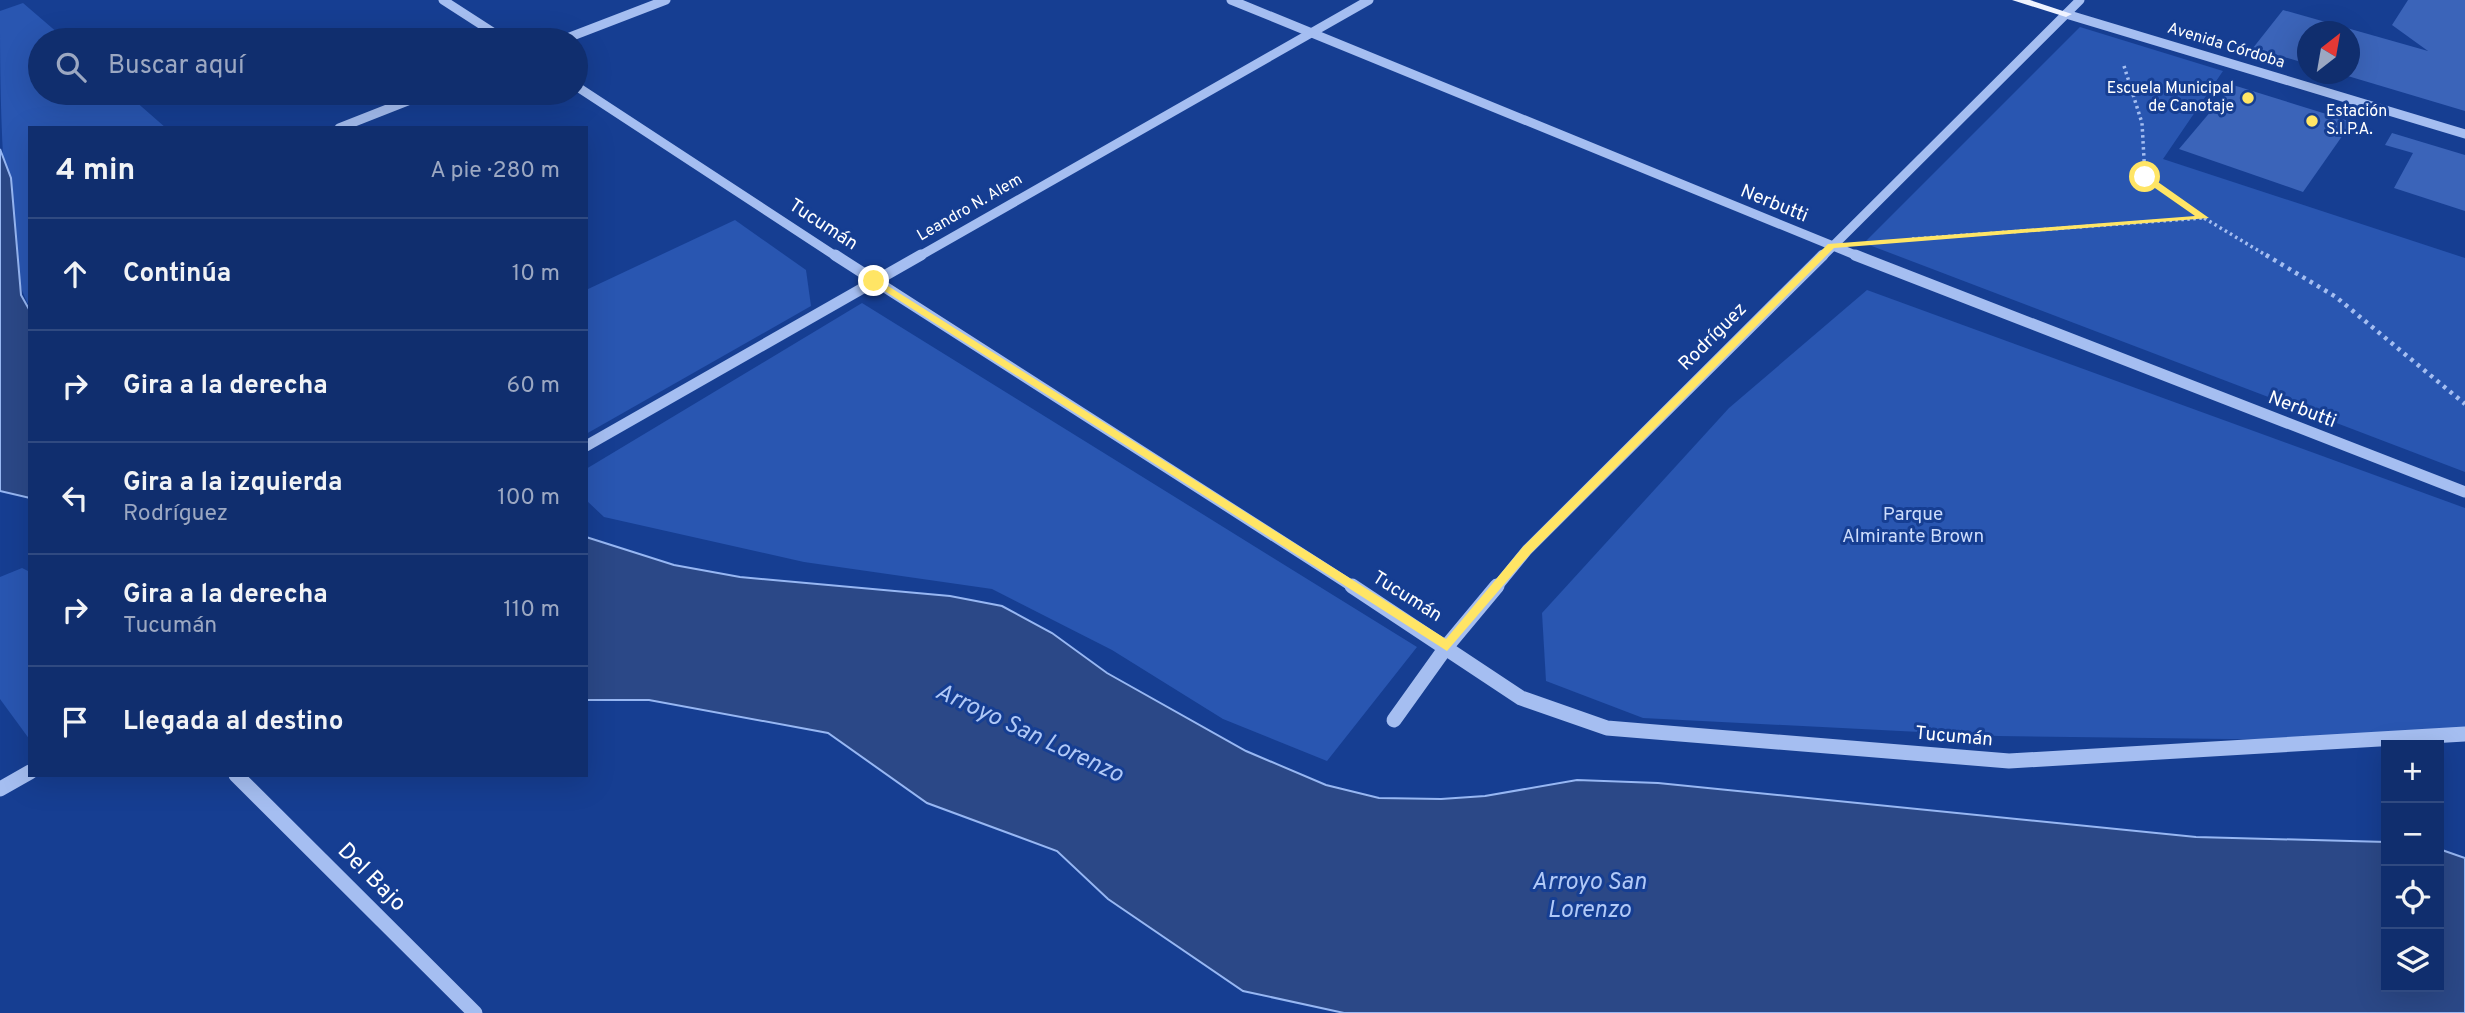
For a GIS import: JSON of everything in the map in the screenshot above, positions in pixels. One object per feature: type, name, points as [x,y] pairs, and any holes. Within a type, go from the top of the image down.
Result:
[{"type":"main road","name":"Avenida Córdoba","points":[[2018,0],[2066,14]]},
{"type":"street","points":[[443,0],[486,28]]},
{"type":"street","points":[[588,30],[666,0]]},
{"type":"street","name":"Nerbutti","points":[[1231,0],[1831,246],[2465,492]]},
{"type":"street","name":"Leandro N. Alem","points":[[588,445],[1369,0]]},
{"type":"street","name":"Rodríguez","points":[[1394,720],[1447,646],[1527,550],[2080,0]]},
{"type":"street","name":"Avenida Córdoba","points":[[2066,14],[2465,134]]},
{"type":"street","name":"Tucumán","points":[[588,94],[874,281],[1447,646],[1521,698],[1607,728],[2009,761],[2465,734]]},
{"type":"street","points":[[344,126],[397,105]]},
{"type":"street","points":[[0,789],[28,773]]},
{"type":"street","name":"Del Bajo","points":[[238,777],[475,1013]]},
{"type":"path","points":[[2116,59],[2125,67],[2142,123],[2145,177],[2204,218],[2336,297],[2465,404]]},
{"type":"path","points":[[1906,239],[2204,218]]},
{"type":"green space","points":[[23,3],[52,28],[28,28],[28,105],[140,105],[164,126],[28,126],[28,302],[20,284],[7,210],[0,77],[0,11]]},
{"type":"green space","points":[[2080,27],[2223,71],[2163,159],[2465,258],[2465,472],[1864,243]]},
{"type":"green space","points":[[735,220],[806,270],[811,306],[588,433],[588,289]]},
{"type":"green space","name":"Parque Almirante Brown","points":[[1867,290],[2465,508],[2465,732],[2299,740],[1998,736],[1643,718],[1546,681],[1542,613],[1729,408]]},
{"type":"green space","points":[[862,303],[1417,647],[1327,761],[1223,719],[1112,650],[992,589],[804,562],[604,517],[588,502],[588,468]]},
{"type":"green space","points":[[22,568],[28,571],[28,737],[0,699],[0,577]]},
{"type":"water","points":[[0,149],[11,178],[21,295],[28,307],[28,498],[0,491]]},
{"type":"water","name":"Arroyo San Lorenzo","points":[[588,538],[674,565],[740,577],[950,596],[1002,606],[1052,633],[1107,673],[1246,751],[1326,785],[1379,798],[1441,799],[1485,796],[1577,780],[1658,783],[2196,837],[2381,842],[2381,992],[2444,992],[2444,851],[2465,858],[2465,1013],[1344,1013],[1243,991],[1108,899],[1057,851],[927,803],[828,733],[649,700],[588,700]]},
{"type":"building","points":[[2408,0],[2465,0],[2465,111],[2360,80],[2360,32],[2428,51],[2392,25]]},
{"type":"building","points":[[2283,10],[2322,21],[2297,21],[2297,61],[2253,48]]},
{"type":"building","points":[[2233,85],[2352,122],[2303,192],[2179,149]]},
{"type":"building","points":[[2392,133],[2465,155],[2465,211],[2394,188],[2413,153],[2385,145]]},
{"type":"place","name":"Escuela Municipal de Canotaje","points":[[2248,98]]},
{"type":"place","name":"Estación S.I.P.A.","points":[[2312,121]]},
{"type":"route","points":[[874,281],[1447,646],[1527,550],[1831,246],[1975,233],[2204,218],[2145,177]]}]
